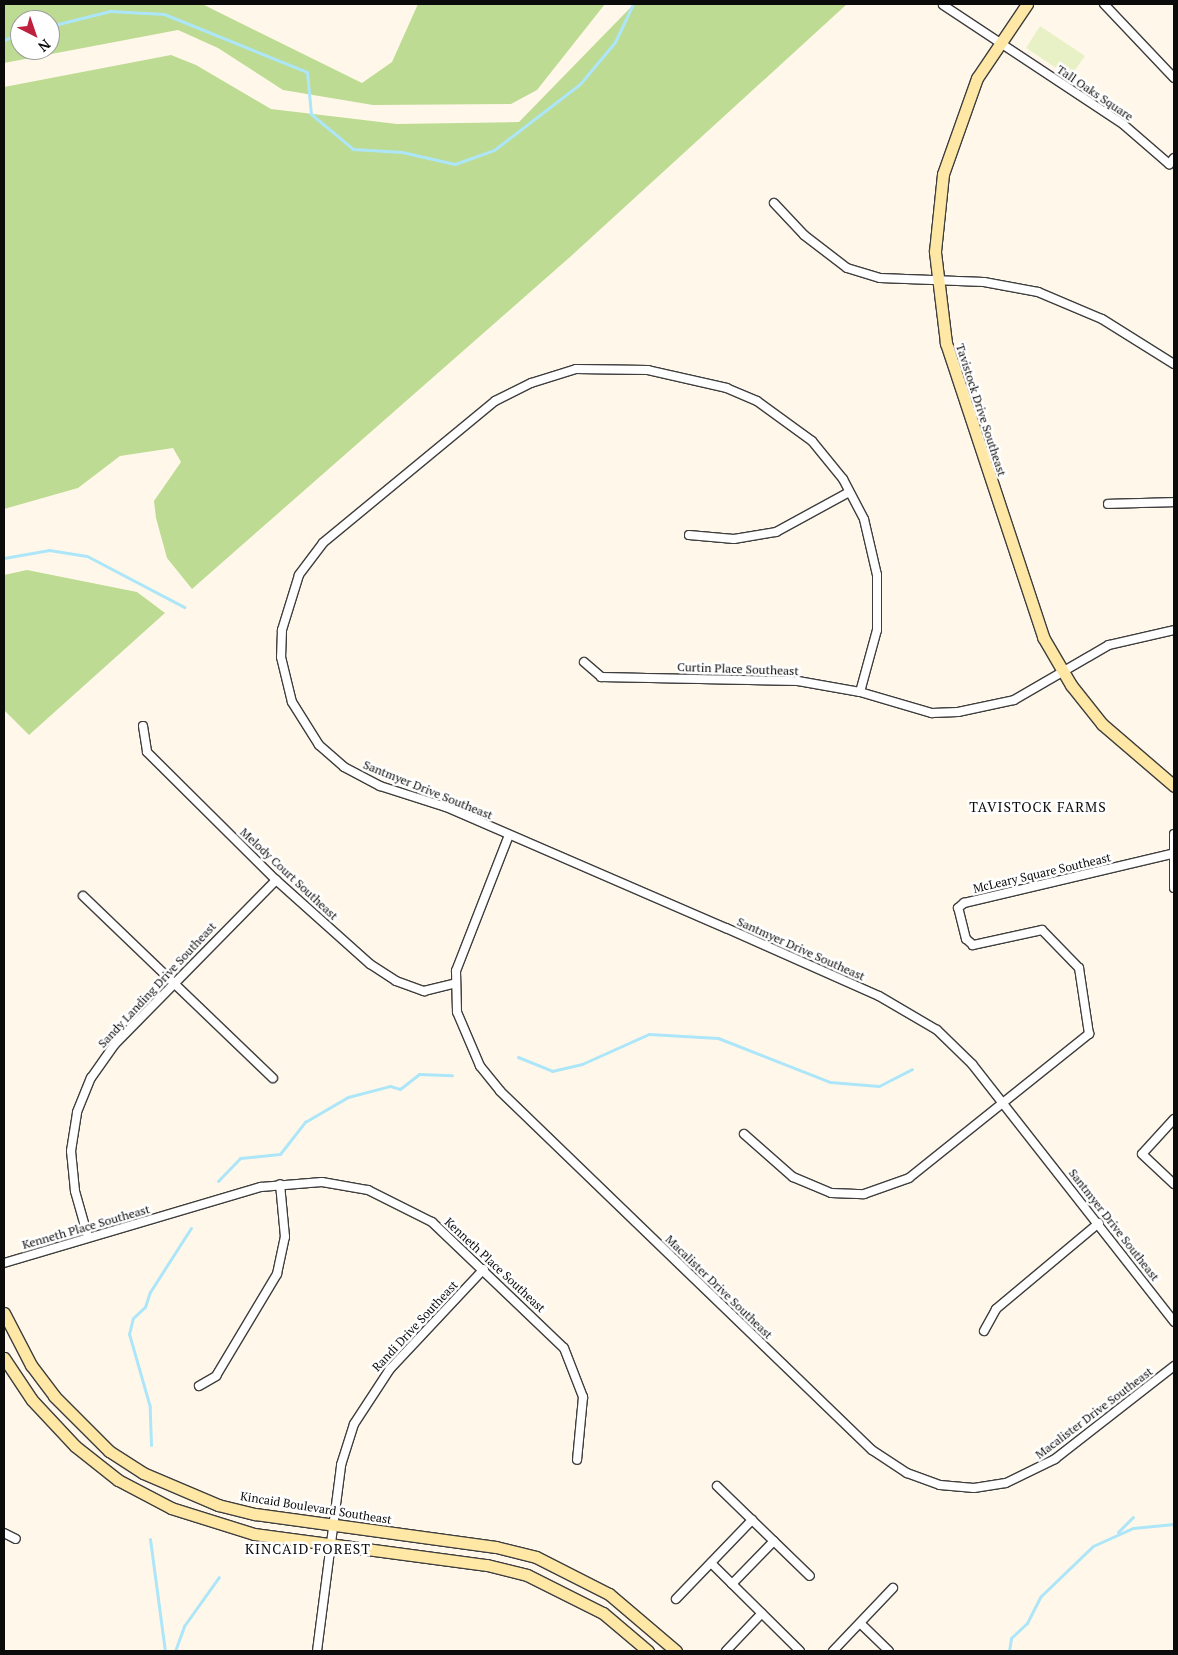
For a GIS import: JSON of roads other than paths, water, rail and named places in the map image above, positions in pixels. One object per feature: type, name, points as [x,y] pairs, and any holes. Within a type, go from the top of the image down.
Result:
[{"type":"street","name":"Tavistock Drive Southeast","points":[[1027,4],[998,41],[962,112],[943,174],[936,280],[958,386],[1031,608],[1062,670],[1102,724],[1174,786]]},
{"type":"street","points":[[1104,4],[1174,78]]},
{"type":"street","points":[[943,5],[998,41]]},
{"type":"street","name":"Tall Oaks Square","points":[[998,41],[1124,125],[1169,164],[1174,158]]},
{"type":"street","points":[[774,204],[810,241],[847,268],[880,278],[984,282],[1061,299],[1174,364]]},
{"type":"street","name":"Santmyer Drive Southeast","points":[[860,692],[877,630],[878,578],[868,530],[850,492],[812,442],[757,400],[686,378],[593,368],[546,378],[495,401],[323,543],[292,590],[281,646],[292,702],[312,736],[326,752],[361,777],[509,835],[899,1006],[954,1045],[1002,1101],[1099,1223],[1174,1322]]},
{"type":"street","points":[[689,535],[734,539],[776,532],[850,492]]},
{"type":"street","points":[[1108,504],[1174,502]]},
{"type":"street","name":"Curtin Place Southeast","points":[[584,662],[601,677],[798,681],[860,692],[932,713],[971,711],[1014,700],[1062,670],[1108,645],[1174,630]]},
{"type":"street","name":"Melody Court Southeast","points":[[143,726],[147,752],[276,880],[382,974],[424,991],[455,984]]},
{"type":"street","points":[[1174,834],[1171,854],[1174,888]]},
{"type":"street","name":"Macalister Drive Southeast","points":[[509,835],[463,945],[455,984],[462,1029],[492,1082],[872,1450],[907,1473],[957,1487],[990,1486],[1020,1478],[1055,1460],[1174,1366]]},
{"type":"street","name":"McLeary Square Southeast","points":[[1002,1101],[1089,1034],[1079,968],[1042,930],[973,945],[966,939],[958,908],[964,903],[1171,854]]},
{"type":"street","name":"Sandy Landing Drive Southeast","points":[[88,1238],[72,1172],[77,1112],[102,1060],[173,982],[276,880]]},
{"type":"street","points":[[83,896],[274,1078]]},
{"type":"street","points":[[744,1134],[802,1182],[831,1193],[864,1194],[909,1178],[1002,1101]]},
{"type":"street","points":[[1174,1119],[1142,1154],[1174,1184]]},
{"type":"street","points":[[199,1386],[216,1376],[277,1274],[285,1237],[280,1184]]},
{"type":"street","name":"Kenneth Place Southeast","points":[[4,1263],[280,1184],[344,1185],[390,1198],[432,1222],[554,1337],[571,1361],[583,1397],[578,1460]]},
{"type":"street","points":[[984,1331],[996,1308],[1099,1223]]},
{"type":"street","name":"Randi Drive Southeast","points":[[317,1651],[332,1546],[340,1465],[364,1404],[390,1368],[484,1269]]},
{"type":"street","name":"Kincaid Boulevard Southeast","points":[[4,1312],[31,1365],[54,1396],[109,1451],[143,1473],[218,1506],[333,1525],[496,1547],[536,1557],[609,1594],[676,1651]]},
{"type":"street","points":[[4,1358],[54,1426],[125,1483],[172,1508],[221,1526],[332,1546],[487,1564],[527,1575],[603,1613],[648,1651]]},
{"type":"street","points":[[716,1486],[810,1576]]},
{"type":"street","points":[[676,1599],[752,1520]]},
{"type":"street","points":[[4,1533],[16,1540]]},
{"type":"street","points":[[732,1584],[774,1541]]},
{"type":"street","points":[[711,1564],[800,1651]]},
{"type":"street","points":[[833,1651],[894,1588]]},
{"type":"street","points":[[726,1651],[762,1613]]},
{"type":"street","points":[[860,1623],[889,1651]]},
{"type":"street","points":[[875,1651],[882,1644]]},
{"type":"waterway","points":[[60,24],[110,11],[164,14],[307,72],[311,114],[353,149],[402,152],[455,164],[494,150],[580,84],[615,42],[633,4]]},
{"type":"waterway","points":[[4,40],[10,38]]},
{"type":"waterway","points":[[4,558],[49,550],[87,556],[184,607]]},
{"type":"waterway","points":[[518,1057],[552,1071],[582,1064],[649,1034],[718,1038],[830,1082],[879,1086],[912,1069]]},
{"type":"waterway","points":[[218,1181],[240,1158],[280,1154],[305,1122],[348,1097],[390,1086],[400,1089],[419,1074],[452,1075]]},
{"type":"waterway","points":[[151,1445],[150,1407],[129,1334],[133,1318],[145,1307],[150,1292],[191,1228]]},
{"type":"waterway","points":[[1118,1532],[1133,1517]]},
{"type":"waterway","points":[[1009,1651],[1011,1638],[1027,1623],[1041,1596],[1093,1546],[1133,1528],[1174,1524]]},
{"type":"waterway","points":[[150,1539],[165,1651]]},
{"type":"waterway","points":[[175,1651],[184,1626],[219,1577]]},
{"type":"district","name":"TAVISTOCK FARMS","points":[[1038,807]]},
{"type":"district","name":"KINCAID FOREST","points":[[308,1549]]}]
